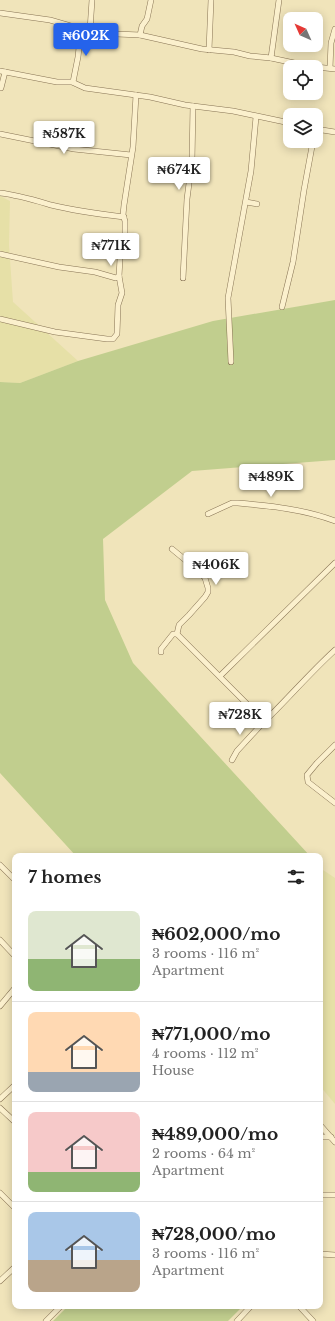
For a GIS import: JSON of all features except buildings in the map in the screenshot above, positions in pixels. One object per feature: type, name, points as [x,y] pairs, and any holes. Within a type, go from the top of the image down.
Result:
[{"type":"street","points":[[90,30],[92,0]]},
{"type":"street","points":[[140,35],[142,26],[147,19],[151,0]]},
{"type":"street","points":[[209,50],[211,0]]},
{"type":"street","points":[[271,58],[273,34],[279,0]]},
{"type":"street","points":[[0,13],[50,20],[81,29],[117,34],[140,35],[209,50],[234,52],[250,56],[283,60]]},
{"type":"street","points":[[73,82],[78,57],[81,29]]},
{"type":"street","points":[[323,67],[333,68],[331,43],[335,29]]},
{"type":"street","points":[[1,88],[2,72],[57,82],[73,82],[85,88],[136,95],[193,106],[233,111],[283,122]]},
{"type":"street","points":[[0,320],[55,332],[113,339],[117,334],[118,306],[122,292],[119,276],[120,259],[125,234],[124,205],[132,155],[136,95]]},
{"type":"street","points":[[183,278],[187,199],[192,160],[193,106]]},
{"type":"street","points":[[231,362],[228,298],[251,171],[256,117]]},
{"type":"street","points":[[323,129],[335,132]]},
{"type":"street","points":[[0,134],[82,150],[132,155]]},
{"type":"street","points":[[282,307],[293,262],[312,148]]},
{"type":"street","points":[[0,193],[35,199],[83,212],[124,217]]},
{"type":"street","points":[[246,202],[257,204]]},
{"type":"street","points":[[0,254],[59,267],[95,272],[116,278],[119,276]]},
{"type":"street","points":[[208,514],[232,503],[237,503],[289,509],[335,521]]},
{"type":"street","points":[[161,652],[161,648],[173,634],[176,634],[179,625],[205,597],[208,588],[205,578],[200,572],[172,549]]},
{"type":"street","points":[[220,676],[335,563]]},
{"type":"street","points":[[176,634],[260,717],[266,718]]},
{"type":"street","points":[[232,760],[237,751],[266,718],[286,701],[317,666],[335,650]]},
{"type":"street","points":[[335,745],[317,763],[307,776],[308,782],[335,803]]},
{"type":"street","points":[[0,865],[12,877]]},
{"type":"street","points":[[0,940],[12,953]]},
{"type":"street","points":[[0,1006],[12,992]]},
{"type":"street","points":[[0,1099],[12,1088]]},
{"type":"street","points":[[0,1108],[12,1119]]},
{"type":"street","points":[[323,1128],[335,1142]]},
{"type":"street","points":[[323,1137],[331,1137]]},
{"type":"street","points":[[0,1193],[12,1205]]},
{"type":"street","points":[[323,1195],[335,1195]]},
{"type":"street","points":[[323,1254],[335,1256]]},
{"type":"street","points":[[0,1281],[12,1270]]},
{"type":"street","points":[[46,1321],[59,1309]]},
{"type":"street","points":[[237,1321],[249,1309]]},
{"type":"street","points":[[302,1309],[312,1321]]},
{"type":"shaded area","points":[[0,196],[10,201],[9,245],[13,302],[78,361],[20,383],[0,382]]},
{"type":"shaded area","points":[[323,870],[335,878],[335,1104],[323,1090]]},
{"type":"green space","points":[[335,300],[335,460],[192,471],[103,539],[105,600],[133,663],[307,853],[73,853],[0,773],[0,382],[20,383],[78,361],[213,321]]},
{"type":"green space","points":[[65,1309],[240,1309],[228,1321],[53,1321]]}]
